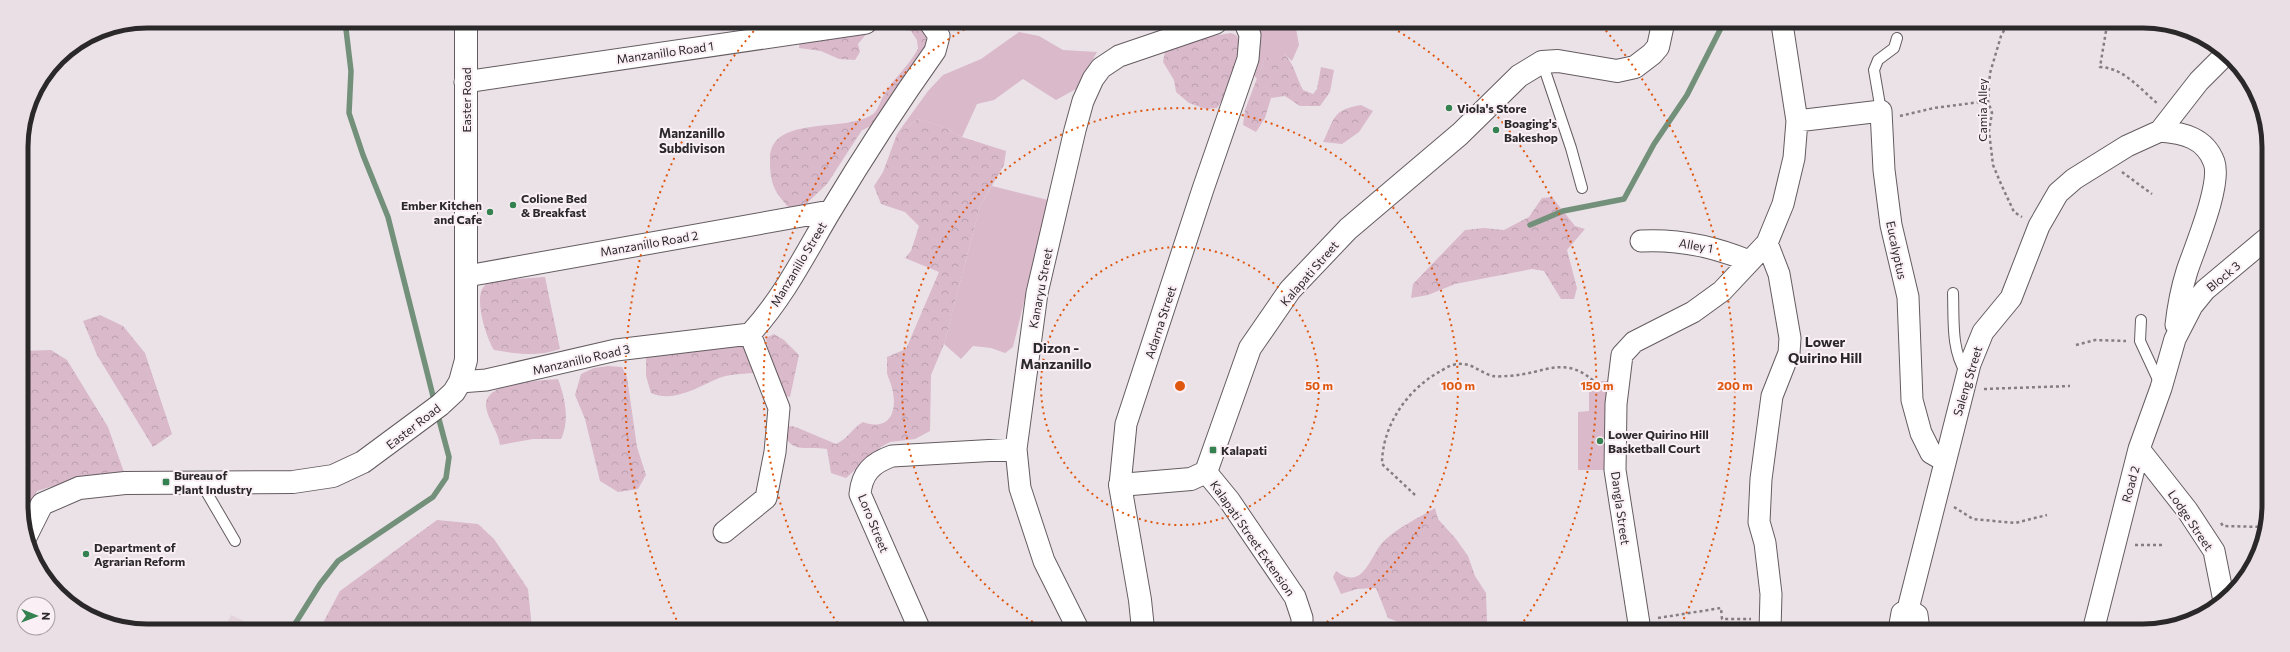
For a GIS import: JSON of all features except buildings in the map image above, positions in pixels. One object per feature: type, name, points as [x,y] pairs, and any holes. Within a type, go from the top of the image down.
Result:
[{"type":"street","name":"Easter Road","points":[[30,528],[42,504],[79,488],[125,483],[200,481],[293,482],[333,476],[363,462],[410,429],[454,392],[460,382],[466,360],[466,28]]},
{"type":"street","name":"Manzanillo Road 1","points":[[465,82],[826,28]]},
{"type":"street","name":"Manzanillo Street","points":[[750,334],[769,314],[787,287],[830,211],[935,51],[939,36],[933,28]]},
{"type":"street","name":"Kanaryu Street","points":[[1076,624],[1044,560],[1031,525],[1020,488],[1016,449],[1037,293],[1075,130],[1083,101],[1093,79],[1101,68],[1118,56],[1201,28]]},
{"type":"street","name":"Adarna Street","points":[[1142,624],[1140,600],[1120,485],[1126,424],[1203,189],[1248,59],[1250,35],[1247,28]]},
{"type":"street","points":[[1542,62],[1558,61],[1617,71],[1635,67],[1652,54],[1658,47],[1662,28]]},
{"type":"street","name":"Dangla Street","points":[[1639,624],[1615,470],[1616,404],[1622,355],[1634,342],[1688,315],[1722,291],[1766,243],[1783,204],[1794,158],[1797,121],[1783,28]]},
{"type":"street","name":"Saleng Street","points":[[1900,624],[1902,613],[1908,609],[1965,380],[1983,332],[2011,298],[2039,226],[2058,193],[2074,179],[2128,146],[2160,131],[2199,81],[2222,58]]},
{"type":"street","name":"Kalapati Street","points":[[1206,472],[1250,348],[1290,290],[1348,229],[1460,134],[1519,76],[1542,62]]},
{"type":"street","points":[[1797,121],[1881,111]]},
{"type":"street","name":"Eucalyptus","points":[[1881,111],[1884,170],[1891,225],[1908,297],[1912,400],[1921,433],[1931,453],[1945,461]]},
{"type":"street","name":"Saleng Street","points":[[2160,131],[2180,132],[2194,137],[2207,149],[2214,163],[2216,175],[2206,216],[2186,273],[2177,315],[2175,339]]},
{"type":"street","name":"Manzanillo Road 2","points":[[467,276],[830,211]]},
{"type":"street","name":"Alley 1","points":[[1641,241],[1666,240],[1698,244],[1724,250],[1749,261]]},
{"type":"street","name":"Block 3","points":[[2175,339],[2192,306],[2205,290],[2262,242]]},
{"type":"street","points":[[1766,243],[1779,274],[1790,338],[1789,354],[1772,396],[1761,479],[1759,522],[1765,544],[1772,594],[1771,624]]},
{"type":"street","points":[[724,532],[766,498],[775,452],[779,408],[750,334]]},
{"type":"street","name":"Manzanillo Road 3","points":[[460,382],[493,378],[616,350],[750,334]]},
{"type":"street","name":"Road 2","points":[[2095,624],[2139,449],[2161,388],[2175,339]]},
{"type":"street","name":"Loro Street","points":[[917,624],[860,494],[861,483],[867,472],[877,461],[892,456],[1016,449]]},
{"type":"street","name":"Lodge Street","points":[[2139,449],[2187,510],[2214,551],[2222,593]]},
{"type":"street","points":[[1120,485],[1191,479],[1206,472]]},
{"type":"street","name":"Kalapati Street Extension","points":[[1206,472],[1228,500],[1295,597],[1302,618],[1302,624]]},
{"type":"street","points":[[1908,609],[1917,615],[1918,624]]},
{"type":"lane","points":[[1881,111],[1874,70],[1878,60],[1894,48],[1897,38]]},
{"type":"lane","points":[[1542,62],[1572,148],[1582,188]]},
{"type":"lane","points":[[1953,293],[1954,341],[1958,360],[1965,380]]},
{"type":"lane","points":[[2141,320],[2140,341],[2161,388]]},
{"type":"lane","points":[[200,481],[235,541]]},
{"type":"path","name":"Camia Alley","points":[[2006,28],[1994,59],[1988,101],[1992,114],[1988,131],[1993,165],[2000,184],[2014,212],[2039,226]]},
{"type":"path","points":[[2106,28],[2100,67],[2110,67],[2139,85],[2161,107]]},
{"type":"path","points":[[1881,111],[1890,120],[1934,108],[1988,101]]},
{"type":"path","points":[[2105,159],[2152,194]]},
{"type":"path","points":[[2076,345],[2095,340],[2140,341]]},
{"type":"path","points":[[1416,495],[1382,464],[1384,444],[1395,415],[1403,403],[1433,376],[1453,365],[1474,366],[1492,376],[1509,376],[1558,365],[1574,369],[1590,377],[1616,404]]},
{"type":"path","points":[[1965,380],[1978,390],[2070,386]]},
{"type":"path","points":[[1973,519],[2015,523],[2047,515]]},
{"type":"path","points":[[2218,522],[2223,526],[2260,527]]},
{"type":"path","points":[[2115,542],[2122,542],[2123,546],[2163,545]]},
{"type":"path","points":[[1644,624],[1720,608],[1722,619],[1763,624]]},
{"type":"shaded area","points":[[231,615],[250,624],[226,624]]},
{"type":"green space","points":[[864,28],[885,28],[868,32],[858,44],[860,52],[855,60],[839,59],[821,51],[799,48],[800,38]]},
{"type":"green space","points":[[894,28],[920,28],[928,38],[930,45],[871,126],[862,130],[827,184],[806,204],[790,209],[777,193],[772,182],[770,161],[773,146],[781,136],[795,130],[861,120],[873,114],[886,91],[910,62],[918,49],[917,40],[911,31]]},
{"type":"green space","points":[[1254,28],[1296,28],[1299,45],[1292,61],[1284,54],[1264,60],[1257,79],[1252,73]]},
{"type":"green space","points":[[1019,32],[1039,36],[1063,50],[1097,52],[1076,89],[1056,100],[1023,79],[994,100],[977,104],[962,137],[941,126],[918,119],[897,134],[928,91],[943,75],[981,59]]},
{"type":"green space","points":[[1231,33],[1236,35],[1241,42],[1232,86],[1217,108],[1206,109],[1189,103],[1176,92],[1174,80],[1163,62],[1165,51],[1206,37]]},
{"type":"green space","points":[[1272,53],[1284,54],[1293,66],[1303,90],[1313,94],[1317,89],[1321,67],[1334,70],[1330,92],[1320,106],[1300,106],[1285,96],[1271,98],[1265,118],[1256,132],[1243,125],[1245,110],[1264,60]]},
{"type":"green space","points":[[1361,105],[1373,111],[1359,132],[1342,144],[1323,142],[1333,121],[1339,113]]},
{"type":"green space","points":[[918,119],[941,126],[962,137],[1006,151],[1004,165],[980,206],[944,344],[931,375],[930,431],[915,439],[890,442],[881,447],[846,478],[831,473],[827,449],[805,448],[793,445],[789,442],[786,436],[785,427],[792,426],[798,428],[836,444],[863,422],[880,424],[886,422],[893,412],[894,396],[887,373],[887,357],[906,349],[939,272],[905,258],[911,251],[919,226],[905,212],[881,204],[874,186],[883,172],[897,134]]},
{"type":"green space","points":[[992,186],[1048,200],[1047,208],[1013,347],[1005,353],[991,348],[973,346],[961,359],[944,344],[980,206]]},
{"type":"green space","points":[[1552,197],[1575,226],[1585,229],[1567,250],[1577,288],[1574,299],[1561,299],[1544,271],[1532,269],[1455,284],[1428,295],[1411,298],[1413,284],[1465,230],[1484,228],[1504,230],[1529,217],[1542,198]]},
{"type":"green space","points":[[545,277],[560,349],[552,352],[535,354],[519,354],[494,350],[485,330],[481,314],[480,298],[483,288],[488,281]]},
{"type":"green space","points":[[100,315],[123,326],[145,353],[172,434],[153,447],[97,355],[83,321]]},
{"type":"green space","points":[[774,334],[784,340],[799,355],[790,397],[786,396],[767,346],[766,338]]},
{"type":"green space","points":[[739,343],[754,359],[753,373],[736,374],[719,378],[686,393],[677,395],[660,396],[651,393],[646,376],[646,358],[652,354]]},
{"type":"green space","points":[[51,350],[67,360],[108,427],[126,478],[81,481],[37,491],[28,510],[28,351]]},
{"type":"green space","points":[[608,366],[622,367],[627,377],[637,447],[646,475],[638,489],[618,492],[600,481],[585,419],[575,395],[581,374],[594,368]]},
{"type":"green space","points":[[558,379],[563,393],[566,409],[564,432],[561,439],[533,439],[500,445],[487,412],[486,407],[488,398],[494,392],[503,387],[514,384]]},
{"type":"green space","name":"Lower Quirino Hill Basketball Court","points":[[1589,381],[1623,381],[1622,470],[1578,470],[1578,412],[1589,411]]},
{"type":"green space","points":[[1435,508],[1438,519],[1456,539],[1468,556],[1475,576],[1486,593],[1487,622],[1485,624],[1403,624],[1388,618],[1376,588],[1357,589],[1341,594],[1333,577],[1336,571],[1346,577],[1354,577],[1360,574],[1366,569],[1385,540],[1402,527]]},
{"type":"green space","points":[[437,520],[478,524],[494,539],[528,589],[532,624],[326,624],[324,621],[340,591]]},
{"type":"waterway","points":[[346,28],[351,71],[349,113],[363,155],[388,217],[435,404]]},
{"type":"waterway","points":[[1530,225],[1563,211],[1624,199],[1654,144],[1687,95],[1721,28]]},
{"type":"waterway","points":[[295,624],[320,584],[338,561],[433,497],[446,478],[449,457],[437,412]]},
{"type":"place","name":"Viola's Store","points":[[1449,108]]},
{"type":"place","name":"Boaging's Bakeshop","points":[[1496,130]]},
{"type":"place","name":"Colione Bed & Breakfast","points":[[513,205]]},
{"type":"place","name":"Ember Kitchen and Cafe","points":[[490,212]]},
{"type":"place","name":"Lower Quirino Hill Basketball Court","points":[[1600,441]]},
{"type":"place","name":"Kalapati","points":[[1213,450]]},
{"type":"place","name":"Bureau of Plant Industry","points":[[166,482]]},
{"type":"place","name":"Department of Agrarian Reform","points":[[86,554]]},
{"type":"district","name":"Manzanillo Subdivison","points":[[692,140]]},
{"type":"district","name":"Lower Quirino Hill","points":[[1825,350]]},
{"type":"district","name":"Dizon - Manzanillo","points":[[1056,356]]}]
